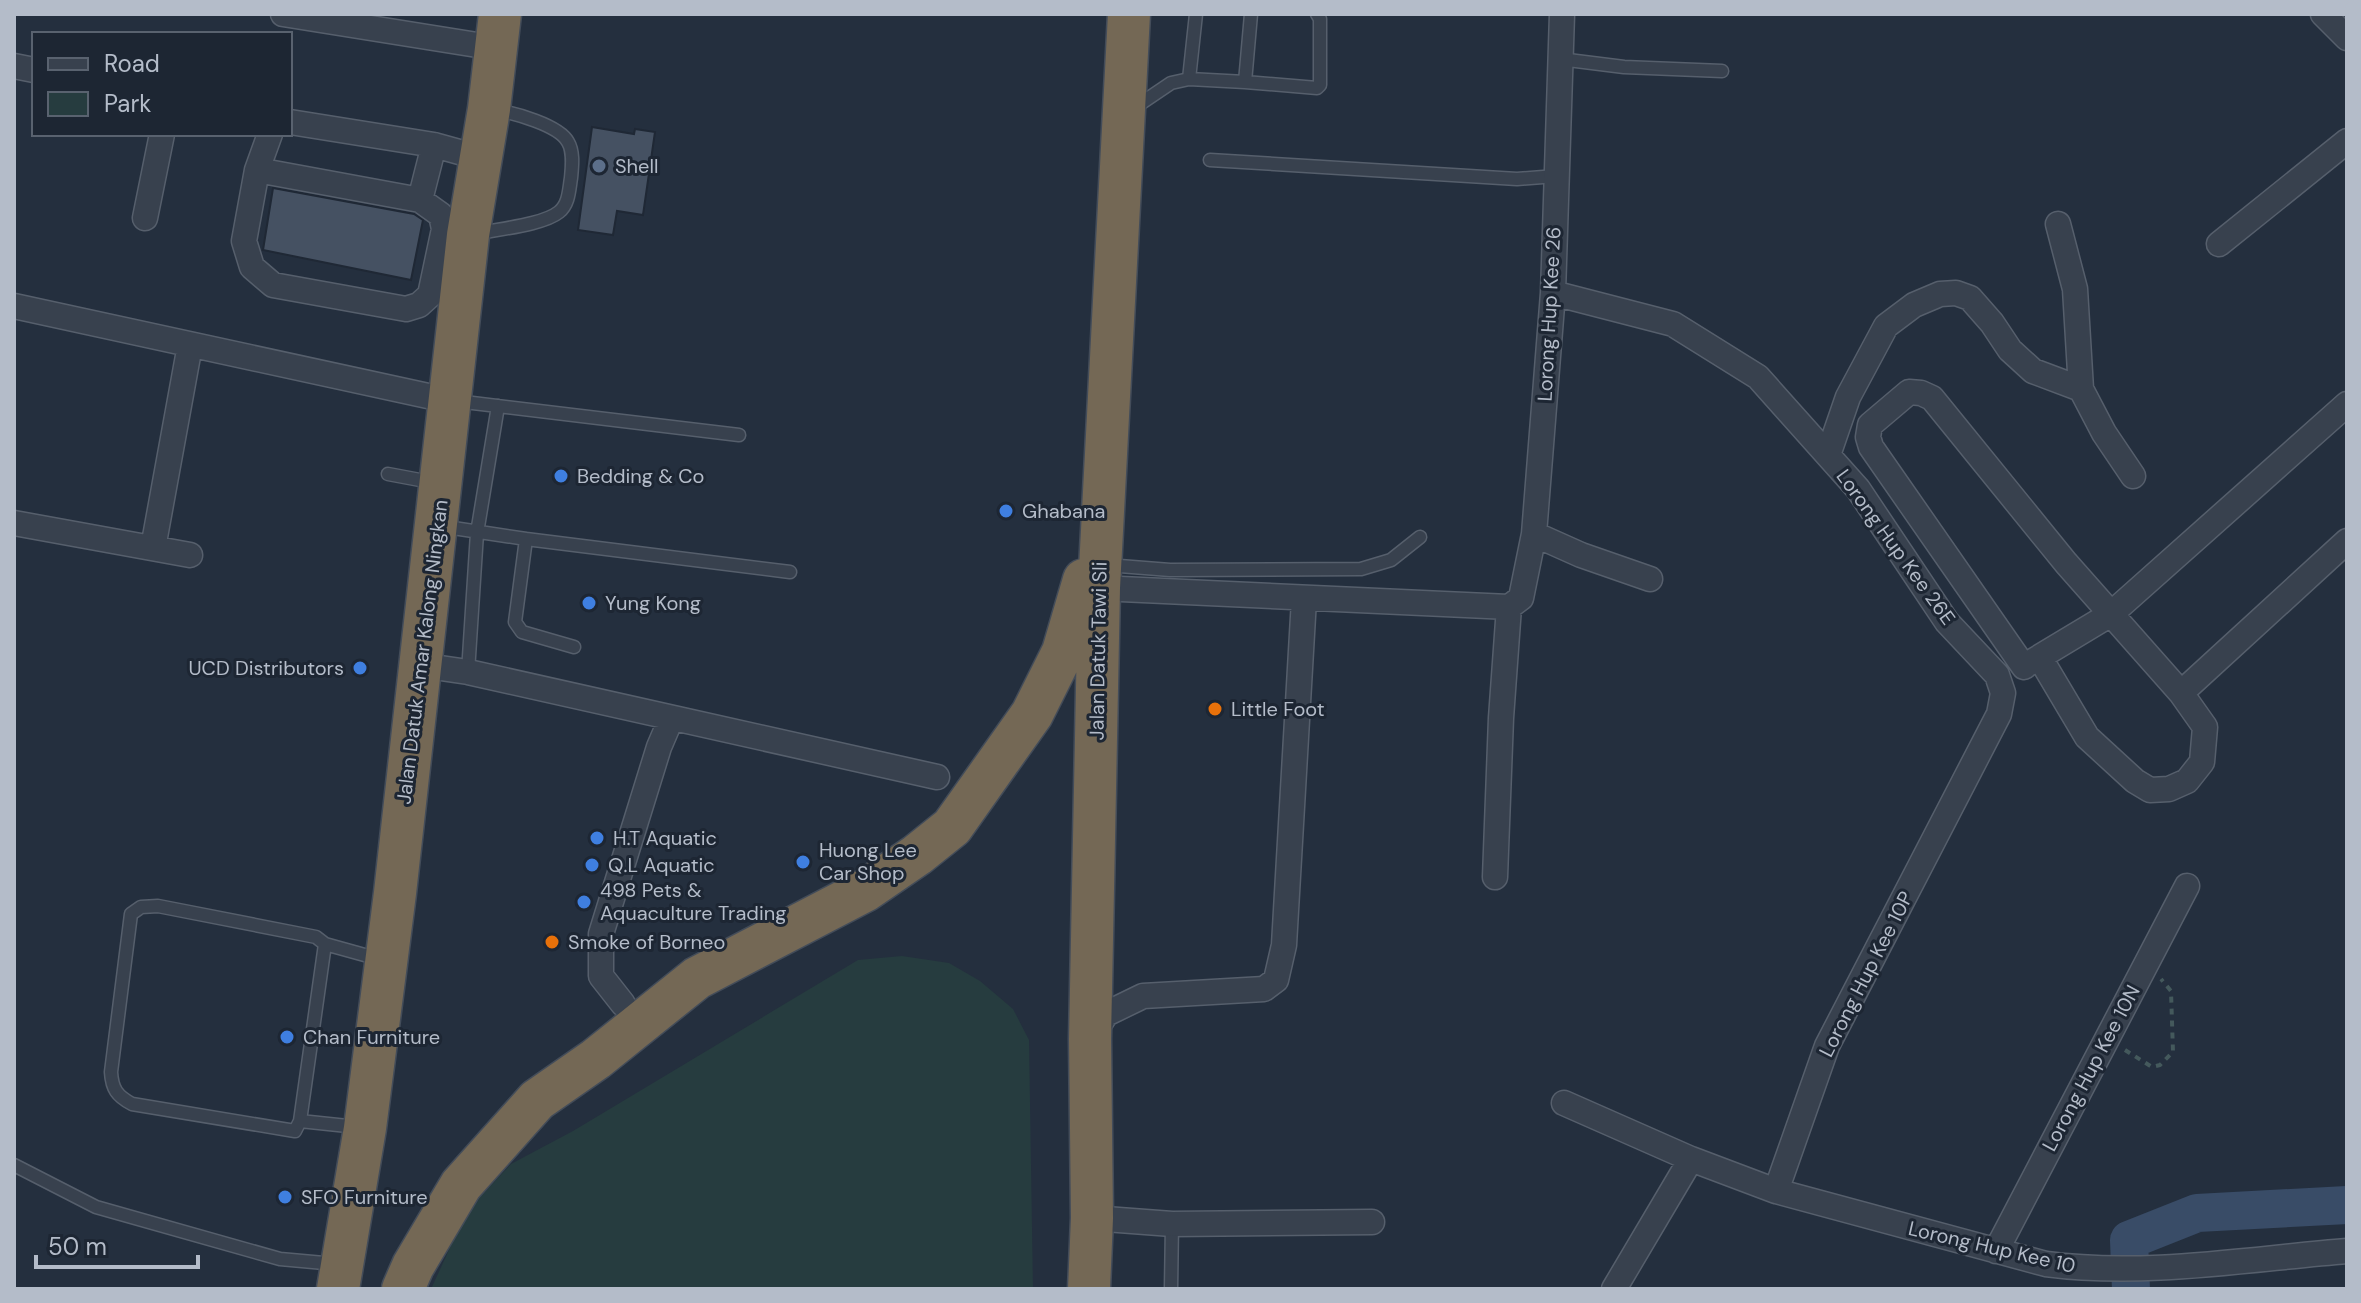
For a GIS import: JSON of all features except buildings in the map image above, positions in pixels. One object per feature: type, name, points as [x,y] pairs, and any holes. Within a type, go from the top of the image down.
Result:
[{"type":"highway","name":"Jalan Datuk Tawi Sli","points":[[1089,1289],[1092,1218],[1090,1039],[1099,576],[1129,14]]},
{"type":"highway","name":"Jalan Datuk Amar Kalong Ningkan","points":[[340,1277],[365,1128],[420,665],[457,529],[442,484],[468,235],[489,109],[498,31]]},
{"type":"highway","points":[[403,1289],[413,1266],[461,1185],[537,1100],[596,1059],[697,978],[866,890],[952,827],[1032,714],[1063,652],[1102,513]]},
{"type":"highway","points":[[623,1004],[649,989],[697,978]]},
{"type":"street","points":[[283,14],[498,31]]},
{"type":"street","name":"Lorong Hup Kee 26","points":[[1509,607],[1521,598],[1534,534],[1553,293],[1562,14]]},
{"type":"street","points":[[2323,14],[2347,38]]},
{"type":"street","points":[[292,122],[434,145],[481,158]]},
{"type":"street","points":[[145,218],[162,136]]},
{"type":"street","points":[[257,170],[420,200],[441,215],[444,229],[430,295],[419,305],[406,309],[273,285],[252,267],[244,241],[257,170],[269,136]]},
{"type":"street","points":[[2219,244],[2347,141]]},
{"type":"street","points":[[420,200],[434,145]]},
{"type":"street","points":[[2058,224],[2075,289],[2081,389],[2104,433],[2133,476]]},
{"type":"street","name":"Lorong Hup Kee 26E","points":[[1553,293],[1673,324],[1758,377],[1858,489],[1947,622],[1981,656],[2000,682]]},
{"type":"street","points":[[1828,455],[1848,397],[1886,326],[1914,305],[1940,294],[1956,293],[1970,298],[2010,350],[2033,371],[2081,389]]},
{"type":"street","points":[[14,306],[451,401]]},
{"type":"street","points":[[153,548],[190,345]]},
{"type":"street","points":[[1909,392],[1932,398],[2111,614],[2181,693],[2205,727],[2202,762],[2187,781],[2169,789],[2150,790],[2135,781],[2087,737],[1885,468],[1871,447],[1868,437],[1870,425],[1909,392]]},
{"type":"street","points":[[2000,682],[2111,614],[2347,404]]},
{"type":"street","points":[[1858,489],[1885,468]]},
{"type":"street","points":[[14,523],[190,555]]},
{"type":"street","points":[[1534,534],[1581,555],[1650,579]]},
{"type":"street","points":[[2181,693],[2347,541]]},
{"type":"street","points":[[1099,576],[1304,599],[1509,607],[1495,877]]},
{"type":"street","points":[[1090,1039],[1106,1014],[1143,996],[1264,989],[1276,980],[1284,945],[1304,599]]},
{"type":"street","points":[[420,665],[468,672],[937,777]]},
{"type":"street","name":"Lorong Hup Kee 10P","points":[[1776,1191],[1827,1046],[1999,714],[2003,693],[2000,682]]},
{"type":"street","points":[[623,1004],[601,976],[601,934],[659,747],[671,719]]},
{"type":"street","name":"Lorong Hup Kee 10N","points":[[1996,1251],[2187,886]]},
{"type":"street","points":[[1564,1103],[1691,1159],[1776,1191]]},
{"type":"street","points":[[1614,1289],[1691,1159]]},
{"type":"street","name":"Lorong Hup Kee 10","points":[[1776,1191],[2046,1264],[2100,1270],[2347,1251]]},
{"type":"street","points":[[1092,1218],[1172,1224],[1372,1222]]},
{"type":"lane","points":[[1189,79],[1196,14]]},
{"type":"lane","points":[[1245,82],[1251,14]]},
{"type":"lane","points":[[1122,120],[1141,101],[1171,83],[1189,79],[1317,88],[1320,85],[1320,19],[1317,14]]},
{"type":"lane","points":[[1560,59],[1624,67],[1722,71]]},
{"type":"lane","points":[[468,235],[546,219],[560,211],[569,198],[572,164],[570,145],[563,135],[520,116],[489,109]]},
{"type":"lane","points":[[1210,160],[1517,179],[1556,176]]},
{"type":"lane","points":[[451,401],[739,435]]},
{"type":"lane","points":[[468,672],[457,529],[498,406]]},
{"type":"lane","points":[[388,474],[442,484]]},
{"type":"lane","points":[[457,529],[790,572]]},
{"type":"lane","points":[[1099,576],[1170,570],[1361,569],[1391,560],[1420,537]]},
{"type":"lane","points":[[526,539],[515,622],[522,632],[574,647]]},
{"type":"lane","points":[[325,944],[300,1121],[295,1131],[132,1104],[119,1097],[112,1086],[111,1072],[131,914],[141,907],[158,906],[316,937],[325,944],[386,961]]},
{"type":"lane","points":[[300,1121],[365,1128]]},
{"type":"lane","points":[[14,1165],[96,1207],[340,1277]]},
{"type":"lane","points":[[1171,1289],[1172,1224]]},
{"type":"path","points":[[2107,1039],[2152,1067],[2160,1065],[2173,1052],[2171,991],[2147,961]]},
{"type":"green space","points":[[902,956],[949,963],[980,981],[1013,1009],[1029,1040],[1033,1289],[431,1289],[459,1228],[481,1196],[511,1164],[573,1131],[858,960]]},
{"type":"waterway","points":[[2131,1289],[2129,1240],[2197,1213],[2347,1205]]},
{"type":"place","name":"Shell","points":[[599,166]]},
{"type":"place","name":"Bedding & Co","points":[[561,476]]},
{"type":"place","name":"Ghabana","points":[[1006,511]]},
{"type":"place","name":"Yung Kong","points":[[589,603]]},
{"type":"place","name":"UCD Distributors","points":[[360,668]]},
{"type":"place","name":"Little Foot","points":[[1215,709]]},
{"type":"place","name":"H.T Aquatic","points":[[597,838]]},
{"type":"place","name":"Huong Lee Car Shop","points":[[803,862]]},
{"type":"place","name":"Q.L Aquatic","points":[[592,865]]},
{"type":"place","name":"498 Pets & Aquaculture Trading","points":[[584,902]]},
{"type":"place","name":"Smoke of Borneo","points":[[552,942]]},
{"type":"place","name":"Chan Furniture","points":[[287,1037]]},
{"type":"place","name":"SFO Furniture","points":[[285,1197]]}]
